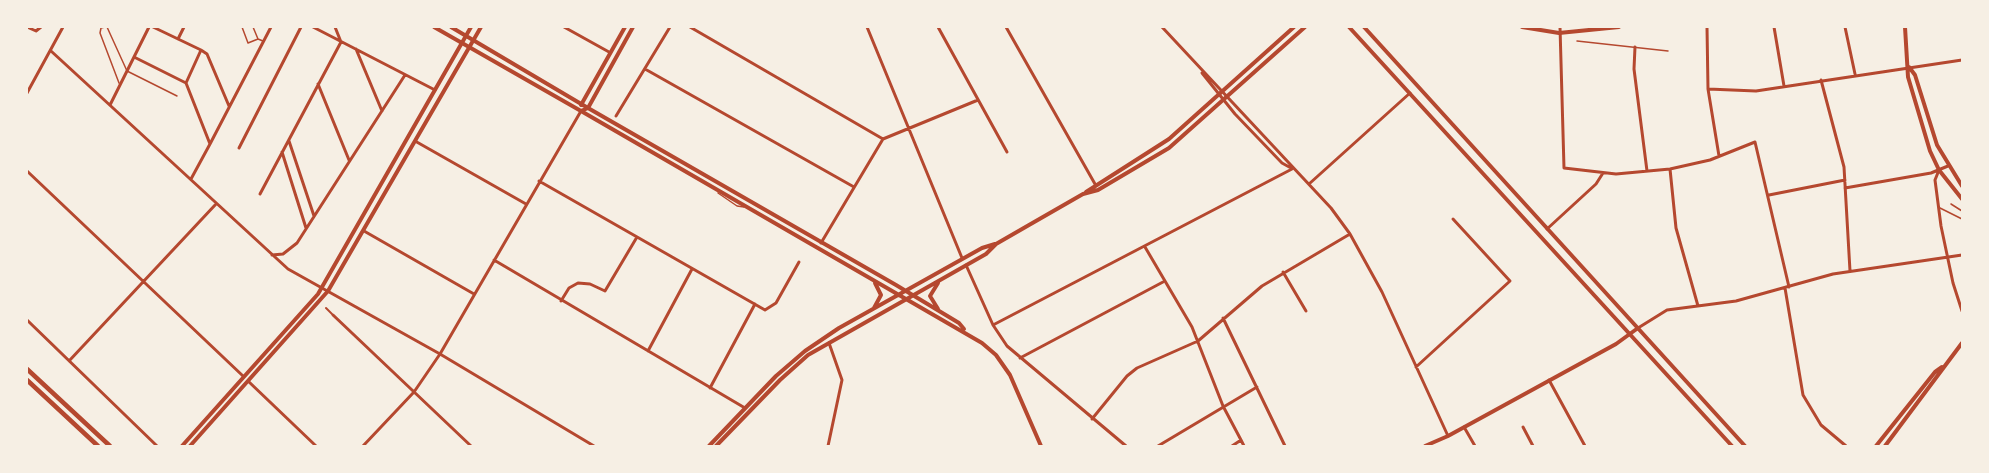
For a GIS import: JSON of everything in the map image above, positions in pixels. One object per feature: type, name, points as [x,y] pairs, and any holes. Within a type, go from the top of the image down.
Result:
[{"type":"main road","points":[[434,27],[951,327],[964,331],[989,348],[1006,369],[1041,446]]},
{"type":"main road","points":[[451,27],[906,291],[959,323],[964,331]]},
{"type":"main road","points":[[182,446],[322,288],[471,27]]},
{"type":"main road","points":[[190,446],[328,291],[481,27]]},
{"type":"main road","points":[[581,111],[581,104],[625,27]]},
{"type":"main road","points":[[581,111],[588,108],[633,27]]},
{"type":"main road","points":[[710,446],[794,366],[829,342],[966,265],[996,244],[1159,147],[1294,27]]},
{"type":"main road","points":[[1083,194],[1098,190],[1169,148],[1305,27]]},
{"type":"main road","points":[[1349,27],[1732,446]]},
{"type":"main road","points":[[1364,27],[1745,446]]},
{"type":"main road","points":[[1522,27],[1559,33],[1619,27]]},
{"type":"main road","points":[[1905,27],[1908,77],[1939,170],[1962,199]]},
{"type":"main road","points":[[1909,67],[1915,75],[1934,137],[1948,166],[1962,186]]},
{"type":"main road","points":[[716,446],[748,409],[805,351],[873,309],[962,259],[982,248],[996,244]]},
{"type":"main road","points":[[940,280],[930,296],[943,314]]},
{"type":"main road","points":[[873,309],[881,296],[874,282]]},
{"type":"main road","points":[[1434,446],[1638,328]]},
{"type":"main road","points":[[1885,446],[1962,343]]},
{"type":"main road","points":[[1875,446],[1935,372],[1942,367]]},
{"type":"main road","points":[[27,369],[110,446]]},
{"type":"main road","points":[[27,380],[98,446]]},
{"type":"main road","points":[[1425,446],[1442,440]]},
{"type":"street","points":[[27,27],[34,30],[41,27]]},
{"type":"street","points":[[27,93],[63,27]]},
{"type":"street","points":[[110,105],[151,27],[207,54],[229,106]]},
{"type":"street","points":[[178,39],[183,27]]},
{"type":"street","points":[[191,179],[271,27]]},
{"type":"street","points":[[239,148],[301,27]]},
{"type":"street","points":[[313,27],[435,90]]},
{"type":"street","points":[[335,27],[341,42]]},
{"type":"street","points":[[564,27],[609,52]]},
{"type":"street","points":[[616,116],[670,27]]},
{"type":"street","points":[[690,27],[883,139]]},
{"type":"street","points":[[867,27],[962,259]]},
{"type":"street","points":[[1006,27],[1095,184]]},
{"type":"street","points":[[1161,27],[1229,96],[1292,169],[1331,208],[1350,234],[1382,292],[1448,436]]},
{"type":"street","points":[[1560,27],[1563,166],[1566,170],[1629,174],[1670,169],[1756,143],[1769,195],[1787,288],[1803,395],[1821,425],[1846,446]]},
{"type":"street","points":[[1707,27],[1708,89],[1719,156]]},
{"type":"street","points":[[1774,27],[1784,86]]},
{"type":"street","points":[[1845,27],[1855,74]]},
{"type":"street","points":[[939,29],[1007,152]]},
{"type":"street","points":[[260,194],[341,42]]},
{"type":"street","points":[[1635,47],[1634,69],[1647,171]]},
{"type":"street","points":[[356,49],[382,111]]},
{"type":"street","points":[[186,83],[201,50]]},
{"type":"street","points":[[51,51],[288,269],[440,354],[594,446]]},
{"type":"street","points":[[134,57],[186,83],[210,144]]},
{"type":"street","points":[[1708,89],[1750,92],[1855,74],[1962,60]]},
{"type":"street","points":[[645,69],[854,187]]},
{"type":"street","points":[[1200,69],[1224,101],[1282,163],[1292,169]]},
{"type":"street","points":[[272,255],[290,249],[306,228],[405,75]]},
{"type":"street","points":[[1821,80],[1840,146],[1845,180],[1850,271]]},
{"type":"street","points":[[318,84],[349,161]]},
{"type":"street","points":[[1309,184],[1410,93]]},
{"type":"street","points":[[821,243],[883,139],[978,100]]},
{"type":"street","points":[[363,446],[414,392],[440,354],[581,111]]},
{"type":"street","points":[[289,140],[314,216]]},
{"type":"street","points":[[416,141],[526,204]]},
{"type":"street","points":[[282,152],[306,228]]},
{"type":"street","points":[[1845,188],[1939,170],[1948,166]]},
{"type":"street","points":[[993,325],[1292,169]]},
{"type":"street","points":[[1670,169],[1676,228],[1698,306]]},
{"type":"street","points":[[1939,170],[1935,180],[1947,258],[1962,311]]},
{"type":"street","points":[[27,171],[316,446]]},
{"type":"street","points":[[1547,229],[1596,184],[1603,173]]},
{"type":"street","points":[[1769,195],[1845,180]]},
{"type":"street","points":[[539,181],[765,310],[772,308],[799,262]]},
{"type":"street","points":[[69,361],[216,204]]},
{"type":"street","points":[[1416,367],[1510,281],[1453,219]]},
{"type":"street","points":[[364,231],[474,295]]},
{"type":"street","points":[[1092,419],[1127,376],[1137,368],[1198,341],[1262,286],[1282,272],[1350,234]]},
{"type":"street","points":[[561,301],[569,288],[578,282],[605,291],[637,237]]},
{"type":"street","points":[[1144,246],[1198,341],[1223,406],[1244,446]]},
{"type":"street","points":[[1638,328],[1667,310],[1736,301],[1850,271],[1962,255]]},
{"type":"street","points":[[494,260],[647,352],[748,409]]},
{"type":"street","points":[[966,265],[993,325],[1020,358],[1126,446]]},
{"type":"street","points":[[647,352],[693,268]]},
{"type":"street","points":[[1282,272],[1306,311]]},
{"type":"street","points":[[1020,358],[1163,282]]},
{"type":"street","points":[[710,388],[755,304]]},
{"type":"street","points":[[326,308],[471,446]]},
{"type":"street","points":[[1223,318],[1285,446]]},
{"type":"street","points":[[27,320],[158,446]]},
{"type":"street","points":[[828,446],[842,380],[829,342]]},
{"type":"street","points":[[1549,380],[1585,446]]},
{"type":"street","points":[[1158,446],[1257,387]]},
{"type":"street","points":[[1464,427],[1475,446]]},
{"type":"street","points":[[1523,427],[1533,446]]},
{"type":"street","points":[[580,446],[584,440]]},
{"type":"street","points":[[1232,446],[1240,441]]},
{"type":"lane","points":[[120,84],[100,33],[106,27],[127,71],[177,96]]},
{"type":"lane","points":[[242,27],[248,43],[258,39]]},
{"type":"lane","points":[[253,27],[258,39],[264,42]]},
{"type":"lane","points":[[1577,41],[1668,51]]},
{"type":"lane","points":[[1951,204],[1962,211]]},
{"type":"lane","points":[[1940,208],[1962,219]]}]
